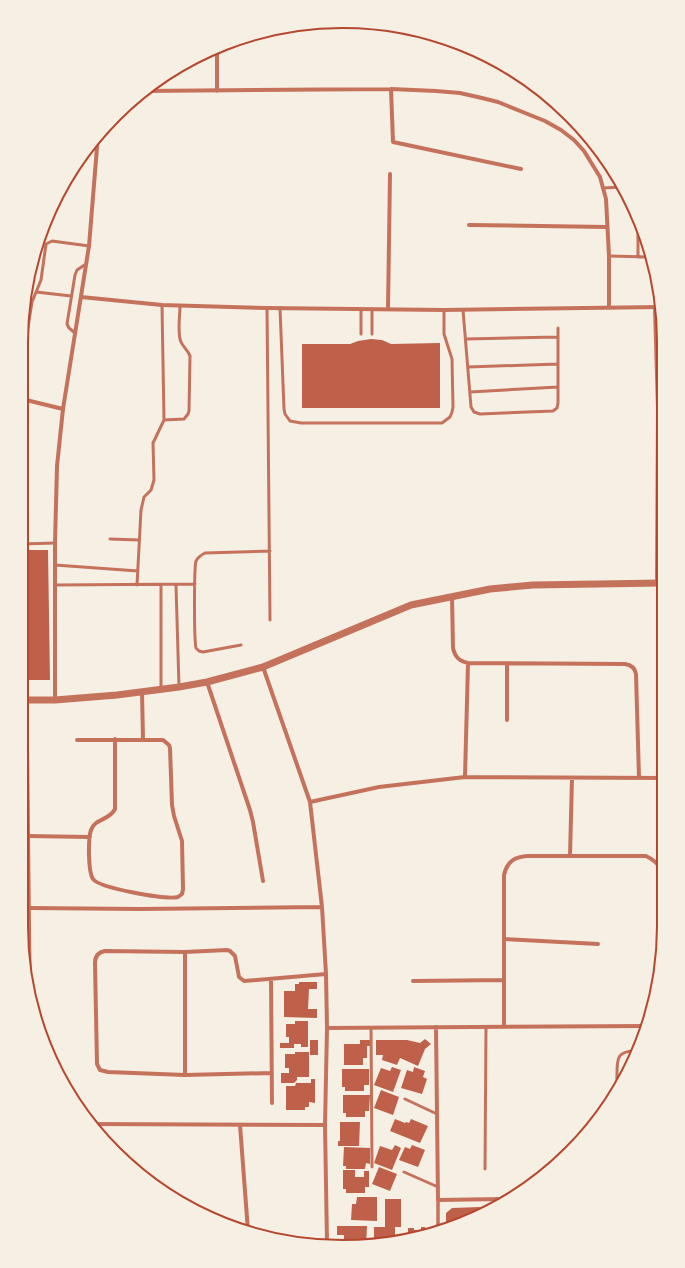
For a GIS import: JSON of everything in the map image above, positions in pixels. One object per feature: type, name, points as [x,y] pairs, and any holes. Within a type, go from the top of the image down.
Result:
[{"type":"street","points":[[217,54],[217,91]]},
{"type":"street","points":[[391,89],[393,142],[521,169]]},
{"type":"street","points":[[154,91],[391,89],[444,92],[471,95],[498,102],[545,121],[570,137],[584,151],[600,177],[606,200],[609,256],[609,308]]},
{"type":"street","points":[[55,700],[55,543],[57,466],[62,409],[89,246],[97,146]]},
{"type":"street","points":[[388,309],[390,174]]},
{"type":"street","points":[[469,225],[607,227]]},
{"type":"street","points":[[81,297],[162,305],[267,308],[444,310],[655,308]]},
{"type":"street","points":[[655,315],[657,348]]},
{"type":"street","points":[[28,400],[62,409]]},
{"type":"street","points":[[28,700],[55,700],[142,692],[207,682],[262,667],[411,605],[490,589],[533,585],[657,583]]},
{"type":"street","points":[[452,597],[454,654],[458,659],[468,663],[625,664],[632,666],[636,671],[639,778]]},
{"type":"street","points":[[465,777],[468,663]]},
{"type":"street","points":[[507,720],[508,664]]},
{"type":"street","points":[[262,667],[310,802],[322,907],[326,974],[328,1239]]},
{"type":"street","points":[[207,682],[250,810],[262,881]]},
{"type":"street","points":[[142,692],[143,740]]},
{"type":"street","points":[[77,740],[115,739],[164,740],[167,742],[170,748],[172,805],[182,841],[184,889],[182,894],[175,898],[133,892],[97,883],[90,873],[91,830],[93,826],[102,819],[110,816],[115,809],[115,739]]},
{"type":"street","points":[[310,802],[379,787],[465,777],[657,778]]},
{"type":"street","points":[[570,856],[572,778]]},
{"type":"street","points":[[28,836],[90,837]]},
{"type":"street","points":[[504,1026],[504,875],[511,861],[521,856],[646,856],[657,864]]},
{"type":"street","points":[[28,910],[322,907]]},
{"type":"street","points":[[504,939],[598,944]]},
{"type":"street","points":[[272,1074],[184,1075],[108,1072],[100,1070],[96,1064],[95,959],[99,953],[105,950],[184,952],[227,950],[235,956],[239,977],[242,980],[326,974]]},
{"type":"street","points":[[184,952],[184,1075]]},
{"type":"street","points":[[271,979],[272,1103]]},
{"type":"street","points":[[413,981],[504,980]]},
{"type":"street","points":[[327,1028],[640,1026]]},
{"type":"street","points":[[436,1027],[438,1225]]},
{"type":"street","points":[[99,1124],[326,1125]]},
{"type":"street","points":[[240,1125],[248,1225]]},
{"type":"street","points":[[438,1200],[498,1199]]},
{"type":"lane","points":[[603,188],[616,187]]},
{"type":"lane","points":[[638,236],[638,257]]},
{"type":"lane","points":[[29,319],[32,302],[41,280],[46,244],[52,241],[89,246]]},
{"type":"lane","points":[[609,256],[645,257]]},
{"type":"lane","points":[[75,333],[67,324],[75,274],[77,270],[86,264]]},
{"type":"lane","points":[[36,292],[72,296]]},
{"type":"lane","points":[[137,585],[142,503],[154,480],[154,438],[160,431],[164,420],[162,305]]},
{"type":"lane","points":[[164,420],[184,419],[189,410],[190,356],[182,344],[179,336],[180,306]]},
{"type":"lane","points":[[267,308],[270,620]]},
{"type":"lane","points":[[280,308],[284,409],[287,418],[290,421],[301,423],[442,423],[447,420],[452,412],[452,360],[444,334],[444,310]]},
{"type":"lane","points":[[361,309],[361,334]]},
{"type":"lane","points":[[372,309],[372,334]]},
{"type":"lane","points":[[464,310],[471,407],[474,412],[480,414],[553,411],[557,408],[558,328]]},
{"type":"lane","points":[[466,339],[558,337]]},
{"type":"lane","points":[[468,367],[558,364]]},
{"type":"lane","points":[[470,392],[558,387]]},
{"type":"lane","points":[[110,539],[139,540]]},
{"type":"lane","points":[[28,544],[55,543]]},
{"type":"lane","points":[[241,645],[204,652],[199,651],[196,648],[195,564],[198,557],[205,553],[270,551]]},
{"type":"lane","points":[[55,565],[138,570]]},
{"type":"lane","points":[[55,585],[195,584]]},
{"type":"lane","points":[[161,585],[161,690]]},
{"type":"lane","points":[[176,585],[179,687]]},
{"type":"lane","points":[[485,1169],[486,1027]]},
{"type":"lane","points":[[371,1028],[372,1167]]},
{"type":"lane","points":[[617,1079],[617,1060],[621,1053],[631,1051]]},
{"type":"lane","points":[[405,1099],[437,1114]]},
{"type":"lane","points":[[404,1172],[438,1186]]},
{"type":"building","points":[[371,339],[382,340],[391,344],[440,343],[440,408],[302,408],[302,344],[350,344]]},
{"type":"building","points":[[28,550],[48,550],[50,680],[28,680]]},
{"type":"building","points":[[299,982],[317,982],[317,989],[309,989],[308,1009],[317,1009],[317,1018],[284,1017],[284,991],[295,991],[295,984],[299,984]]},
{"type":"building","points":[[295,1021],[308,1021],[308,1047],[301,1047],[301,1044],[294,1044],[294,1048],[280,1048],[280,1043],[289,1043],[289,1037],[286,1037],[286,1024],[295,1024]]},
{"type":"building","points":[[425,1039],[431,1044],[425,1049],[418,1066],[400,1058],[397,1065],[382,1060],[383,1055],[376,1055],[376,1040],[407,1040],[420,1043]]},
{"type":"building","points":[[310,1040],[318,1040],[318,1055],[310,1055]]},
{"type":"building","points":[[360,1040],[371,1040],[371,1046],[367,1046],[367,1058],[363,1058],[363,1065],[344,1065],[344,1044],[360,1044]]},
{"type":"building","points":[[295,1052],[309,1052],[309,1077],[297,1077],[297,1080],[294,1083],[281,1083],[281,1073],[289,1073],[289,1068],[285,1068],[285,1054],[295,1054]]},
{"type":"building","points":[[392,1067],[401,1070],[393,1092],[374,1085],[381,1068],[390,1071]]},
{"type":"building","points":[[414,1067],[425,1071],[423,1077],[427,1079],[422,1094],[401,1088],[407,1070],[413,1072]]},
{"type":"building","points":[[342,1069],[369,1069],[369,1085],[364,1085],[364,1091],[345,1091],[345,1087],[342,1087]]},
{"type":"building","points":[[311,1079],[315,1079],[315,1103],[309,1102],[309,1107],[305,1107],[305,1110],[286,1110],[286,1086],[295,1086],[296,1083],[311,1083]]},
{"type":"building","points":[[381,1090],[399,1097],[393,1115],[374,1108]]},
{"type":"building","points":[[343,1095],[370,1095],[369,1111],[365,1111],[365,1117],[346,1117],[346,1113],[343,1113]]},
{"type":"building","points":[[395,1119],[409,1123],[411,1119],[428,1126],[420,1143],[390,1131]]},
{"type":"building","points":[[340,1122],[360,1122],[359,1146],[338,1146],[338,1141],[340,1141]]},
{"type":"building","points":[[395,1145],[401,1148],[392,1170],[374,1163],[380,1146],[392,1150]]},
{"type":"building","points":[[412,1145],[425,1150],[418,1167],[399,1160],[405,1147],[410,1149]]},
{"type":"building","points":[[344,1147],[370,1148],[370,1164],[366,1163],[365,1169],[346,1169],[346,1166],[343,1166]]},
{"type":"building","points":[[379,1167],[397,1174],[390,1191],[372,1184]]},
{"type":"building","points":[[343,1170],[355,1170],[355,1177],[364,1177],[364,1171],[369,1171],[369,1187],[365,1187],[365,1193],[346,1193],[346,1189],[343,1189]]},
{"type":"building","points":[[357,1197],[377,1197],[377,1221],[351,1220],[352,1204],[356,1204]]},
{"type":"building","points":[[385,1199],[401,1199],[401,1227],[395,1227],[395,1235],[374,1238],[374,1227],[385,1227]]},
{"type":"building","points":[[480,1207],[480,1209],[446,1222],[446,1213],[452,1208]]},
{"type":"building","points":[[337,1226],[367,1226],[366,1239],[344,1240],[344,1235],[337,1235]]},
{"type":"building","points":[[408,1228],[414,1228],[414,1230],[420,1230],[408,1233]]}]
